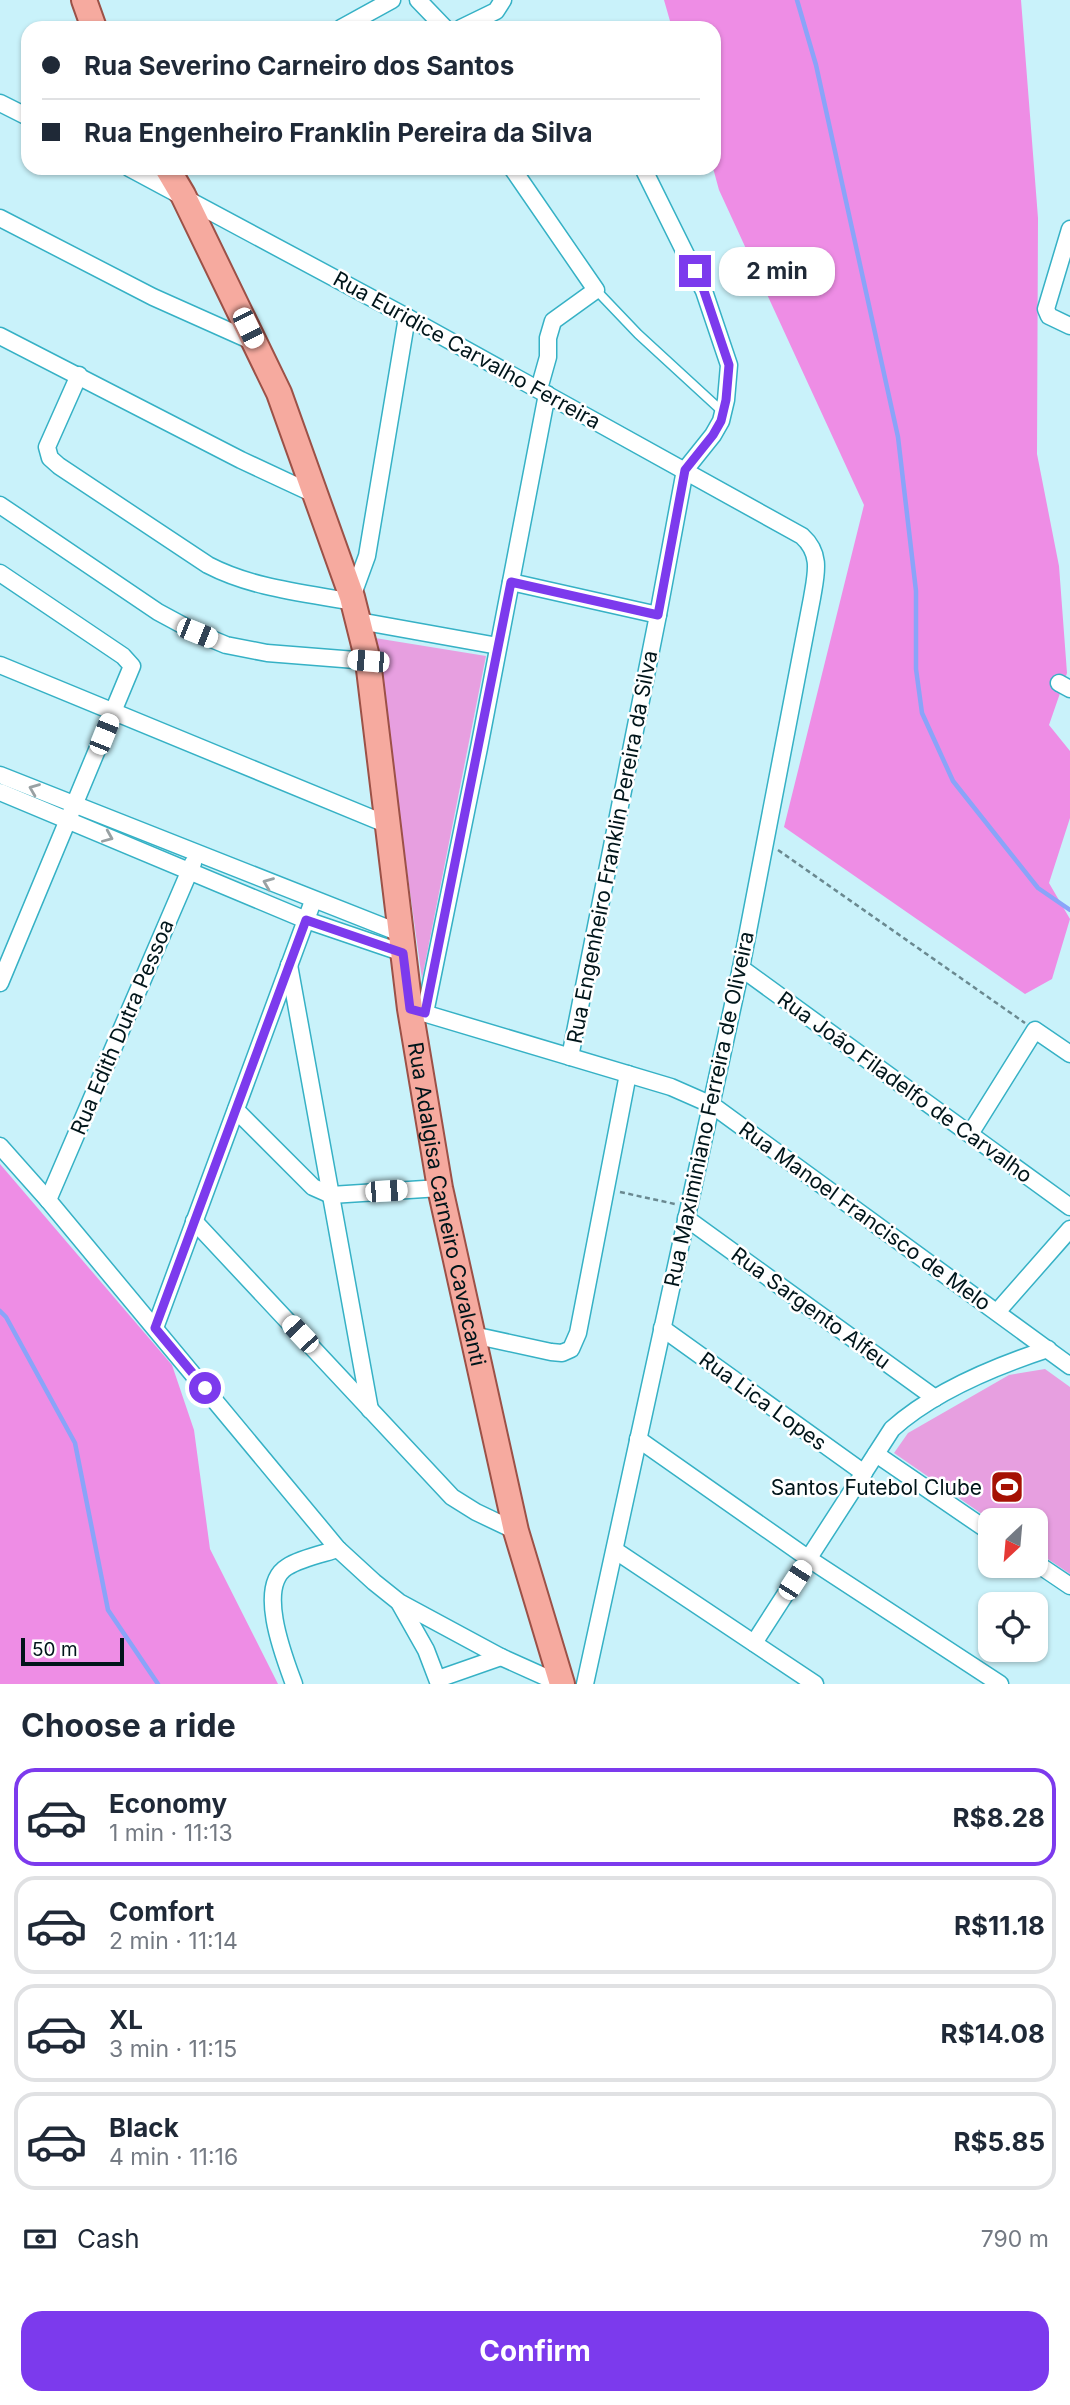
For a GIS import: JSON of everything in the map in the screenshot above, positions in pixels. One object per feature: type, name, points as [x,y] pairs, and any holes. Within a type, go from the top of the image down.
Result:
[{"type":"main road","points":[[83,1],[91,21]]},
{"type":"main road","name":"Rua Adalgisa Carneiro Cavalcanti","points":[[171,175],[279,393],[355,607],[368,661],[402,943],[418,1011],[440,1188],[516,1531],[561,1684]]},
{"type":"street","points":[[354,21],[392,0]]},
{"type":"street","points":[[418,0],[436,21]]},
{"type":"street","points":[[475,21],[496,11],[503,0]]},
{"type":"street","points":[[0,103],[21,114]]},
{"type":"street","name":"Rua Euridice Carvalho Ferreira","points":[[143,175],[543,391],[802,536]]},
{"type":"street","points":[[418,1011],[511,582],[543,391],[548,338],[553,321],[596,290],[517,175]]},
{"type":"street","name":"Rua Engenheiro Franklin Pereira da Silva","points":[[570,1057],[685,470],[713,435],[724,413],[729,365],[704,291],[646,175]]},
{"type":"street","points":[[0,218],[153,296],[256,343]]},
{"type":"street","points":[[1070,229],[1046,304],[1049,316],[1070,326]]},
{"type":"street","points":[[355,607],[367,556],[407,317]]},
{"type":"street","points":[[0,336],[241,460],[316,495]]},
{"type":"street","points":[[79,375],[47,447],[50,458],[208,565],[223,573],[498,646]]},
{"type":"street","points":[[0,505],[158,612],[197,633],[226,645],[267,653],[368,661]]},
{"type":"street","name":"Rua Maximiniano Ferreira de Oliveira","points":[[585,1684],[741,968],[817,566],[815,553],[802,536]]},
{"type":"street","points":[[0,573],[130,661],[132,666],[0,983]]},
{"type":"street","points":[[511,582],[658,615]]},
{"type":"street","points":[[0,664],[387,824]]},
{"type":"street","points":[[0,775],[190,871],[306,920],[402,943]]},
{"type":"street","points":[[0,792],[196,854],[313,901],[402,943]]},
{"type":"street","name":"Rua Edith Dutra Pessoa","points":[[48,1199],[196,854]]},
{"type":"street","points":[[155,1328],[313,901]]},
{"type":"street","points":[[289,965],[370,1410]]},
{"type":"street","name":"Rua João Filadelfo de Carvalho","points":[[741,968],[1070,1207]]},
{"type":"street","name":"Rua Manoel Francisco de Melo","points":[[418,1011],[671,1087],[712,1105],[1070,1366]]},
{"type":"street","points":[[970,1133],[1035,1030],[1070,1054]]},
{"type":"street","points":[[473,1335],[551,1352],[562,1353],[571,1349],[578,1333],[628,1074]]},
{"type":"street","points":[[236,1110],[306,1181],[331,1195],[440,1188]]},
{"type":"street","points":[[0,1146],[48,1199],[338,1549],[399,1602],[501,1657],[561,1684]]},
{"type":"street","name":"Rua Sargento Alfeu","points":[[688,1213],[934,1398]]},
{"type":"street","points":[[194,1221],[452,1497],[516,1531]]},
{"type":"street","points":[[997,1312],[1070,1229]]},
{"type":"street","name":"Rua Lica Lopes","points":[[662,1328],[864,1473]]},
{"type":"street","points":[[754,1643],[892,1429],[934,1398],[1013,1360],[1048,1349]]},
{"type":"street","points":[[638,1439],[808,1559],[1000,1684]]},
{"type":"street","points":[[876,1454],[978,1524]]},
{"type":"street","points":[[294,1684],[278,1634],[272,1586],[288,1566],[338,1549]]},
{"type":"street","points":[[616,1551],[806,1681]]},
{"type":"street","points":[[1048,1571],[1070,1586]]},
{"type":"street","points":[[399,1602],[417,1631],[439,1681],[501,1657]]},
{"type":"lane","points":[[596,290],[638,334],[724,413]]},
{"type":"path","points":[[764,840],[1035,1030]]},
{"type":"path","points":[[607,1189],[688,1213]]},
{"type":"shaded area","points":[[664,0],[1021,0],[1038,218],[1037,454],[1059,566],[1067,673],[1049,725],[1070,751],[1070,818],[1049,883],[1070,919],[1052,979],[1025,994],[784,827],[864,505],[719,190],[715,175],[721,175],[721,21],[670,21]]},
{"type":"shaded area","points":[[375,638],[486,656],[422,979]]},
{"type":"shaded area","points":[[0,1164],[172,1365],[194,1430],[210,1549],[278,1684],[0,1684]]},
{"type":"shaded area","name":"Santos Futebol Clube","points":[[1045,1369],[1070,1387],[1070,1574],[1048,1559],[1048,1508],[978,1508],[978,1511],[894,1453],[908,1433],[1009,1375]]},
{"type":"waterway","points":[[797,0],[816,65],[898,437],[916,591],[916,669],[922,713],[953,781],[1038,888],[1070,910]]},
{"type":"waterway","points":[[0,1311],[6,1317],[75,1443],[108,1610],[158,1684]]},
{"type":"place","name":"Santos Futebol Clube","points":[[1007,1487]]},
{"type":"route","points":[[205,1388],[155,1328],[306,920],[403,953],[410,1009],[425,1013],[511,582],[658,615],[685,470],[713,435],[724,413],[726,400],[729,365],[695,271]]}]
